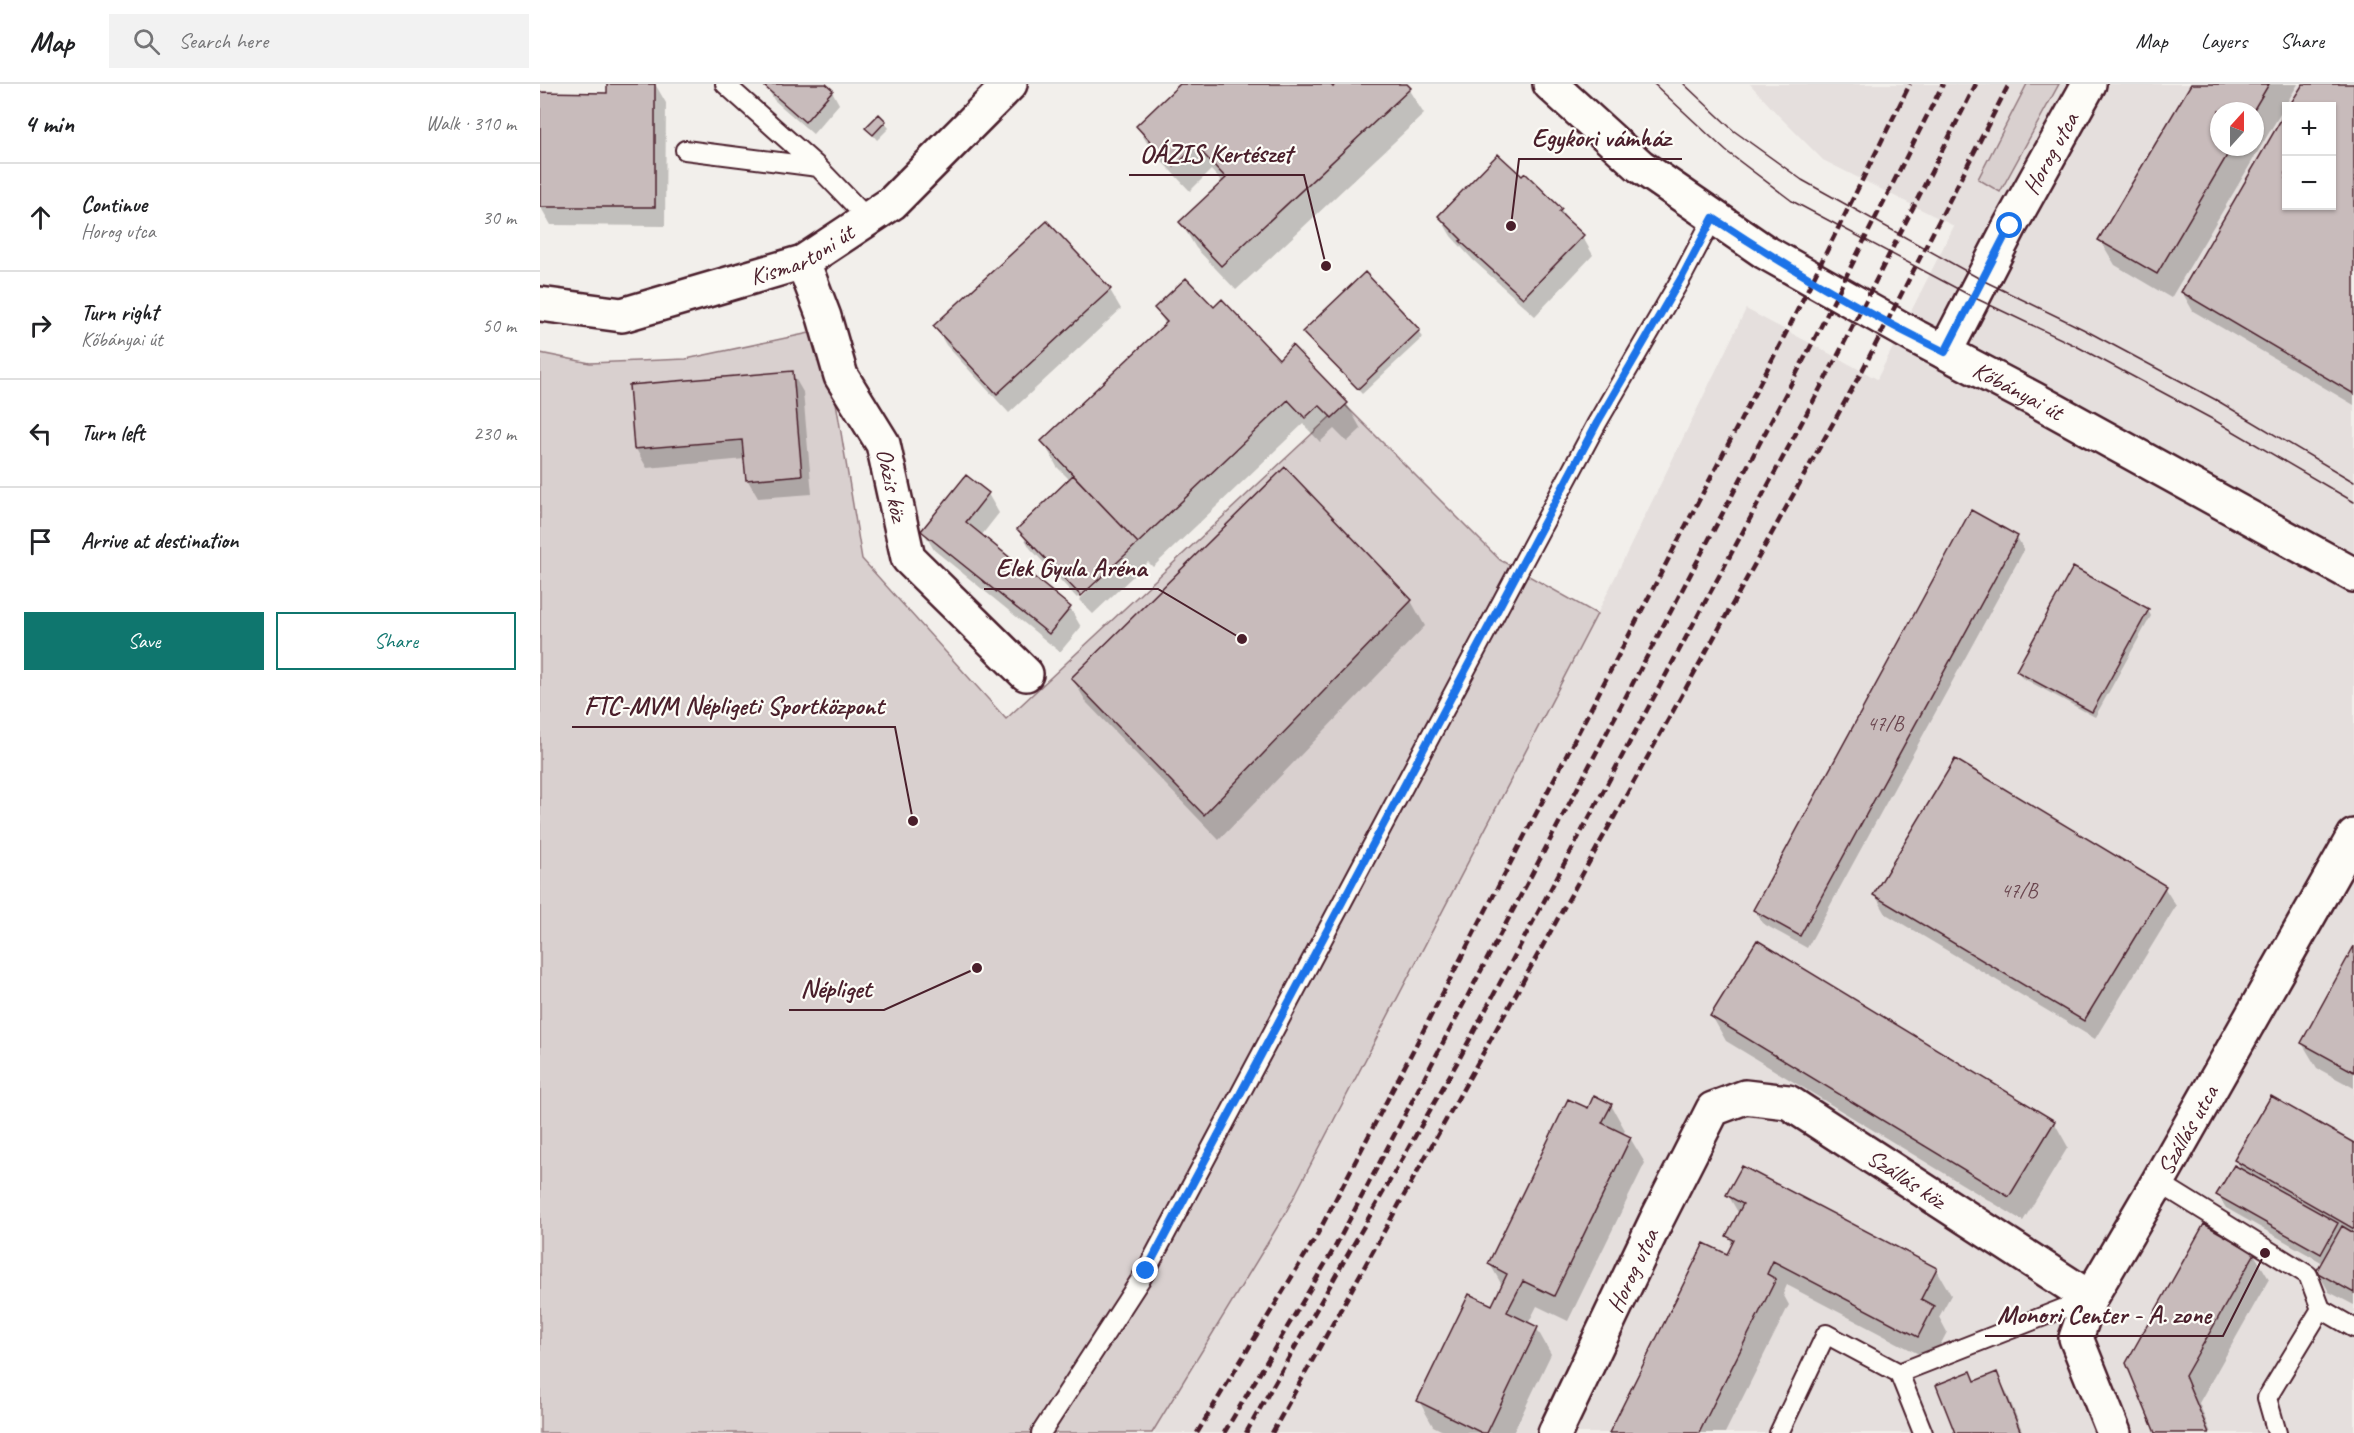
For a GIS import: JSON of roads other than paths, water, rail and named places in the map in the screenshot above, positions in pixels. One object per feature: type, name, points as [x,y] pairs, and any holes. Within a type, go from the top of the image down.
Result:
[{"type":"street","name":"Kismartoni út","points":[[540,304],[622,315],[803,262],[892,203],[1010,84]]},
{"type":"street","name":"Kőbányai út","points":[[1550,84],[1640,166],[1765,252],[1916,338],[2354,575]]},
{"type":"street","name":"Horog utca","points":[[1945,352],[2010,226],[2089,84]]},
{"type":"street","name":"Oázis köz","points":[[803,262],[824,317],[841,376],[883,444],[908,558],[1026,674]]},
{"type":"street","name":"Szállás utca","points":[[2114,1433],[2076,1338],[2090,1298],[2354,836]]},
{"type":"street","name":"Szállás köz","points":[[1713,1109],[1745,1097],[1788,1102],[2090,1298]]},
{"type":"street","name":"Horog utca","points":[[1555,1433],[1656,1221],[1713,1109]]},
{"type":"lane","points":[[725,84],[818,167],[868,219]]},
{"type":"lane","points":[[685,150],[818,167]]},
{"type":"lane","points":[[1041,1433],[1146,1271],[1597,423],[1683,275],[1713,218]]},
{"type":"lane","points":[[2158,1182],[2308,1275],[2321,1309],[2354,1328]]},
{"type":"lane","points":[[1899,1373],[2090,1298]]},
{"type":"lane","points":[[2277,1433],[2267,1398],[2321,1309]]},
{"type":"lane","points":[[1779,1433],[1826,1334],[1899,1373],[1923,1433]]},
{"type":"tram line","points":[[1654,84],[1726,151],[1792,201],[1973,297],[2076,346],[2214,420],[2354,502]]},
{"type":"tram line","points":[[1684,84],[1734,131],[1802,180],[1982,280],[2083,329],[2218,401],[2354,482]]},
{"type":"railway","points":[[1197,1433],[1316,1237],[1787,331],[1910,84]]},
{"type":"railway","points":[[1224,1433],[1334,1249],[1812,344],[1943,84]]},
{"type":"railway","points":[[1246,1433],[1458,1061],[1837,357],[1976,84]]},
{"type":"railway","points":[[1272,1433],[1862,371],[2009,84]]},
{"type":"place","name":"Egykori vámház","points":[[1511,226]]},
{"type":"place","name":"OÁZIS Kertészet","points":[[1326,266]]},
{"type":"place","name":"Elek Gyula Aréna","points":[[1242,639]]},
{"type":"place","name":"FTC-MVM Népligeti Sportközpont","points":[[913,821]]},
{"type":"place","name":"Népliget","points":[[977,968]]},
{"type":"place","name":"Monori Center - A. zone","points":[[2265,1253]]}]
